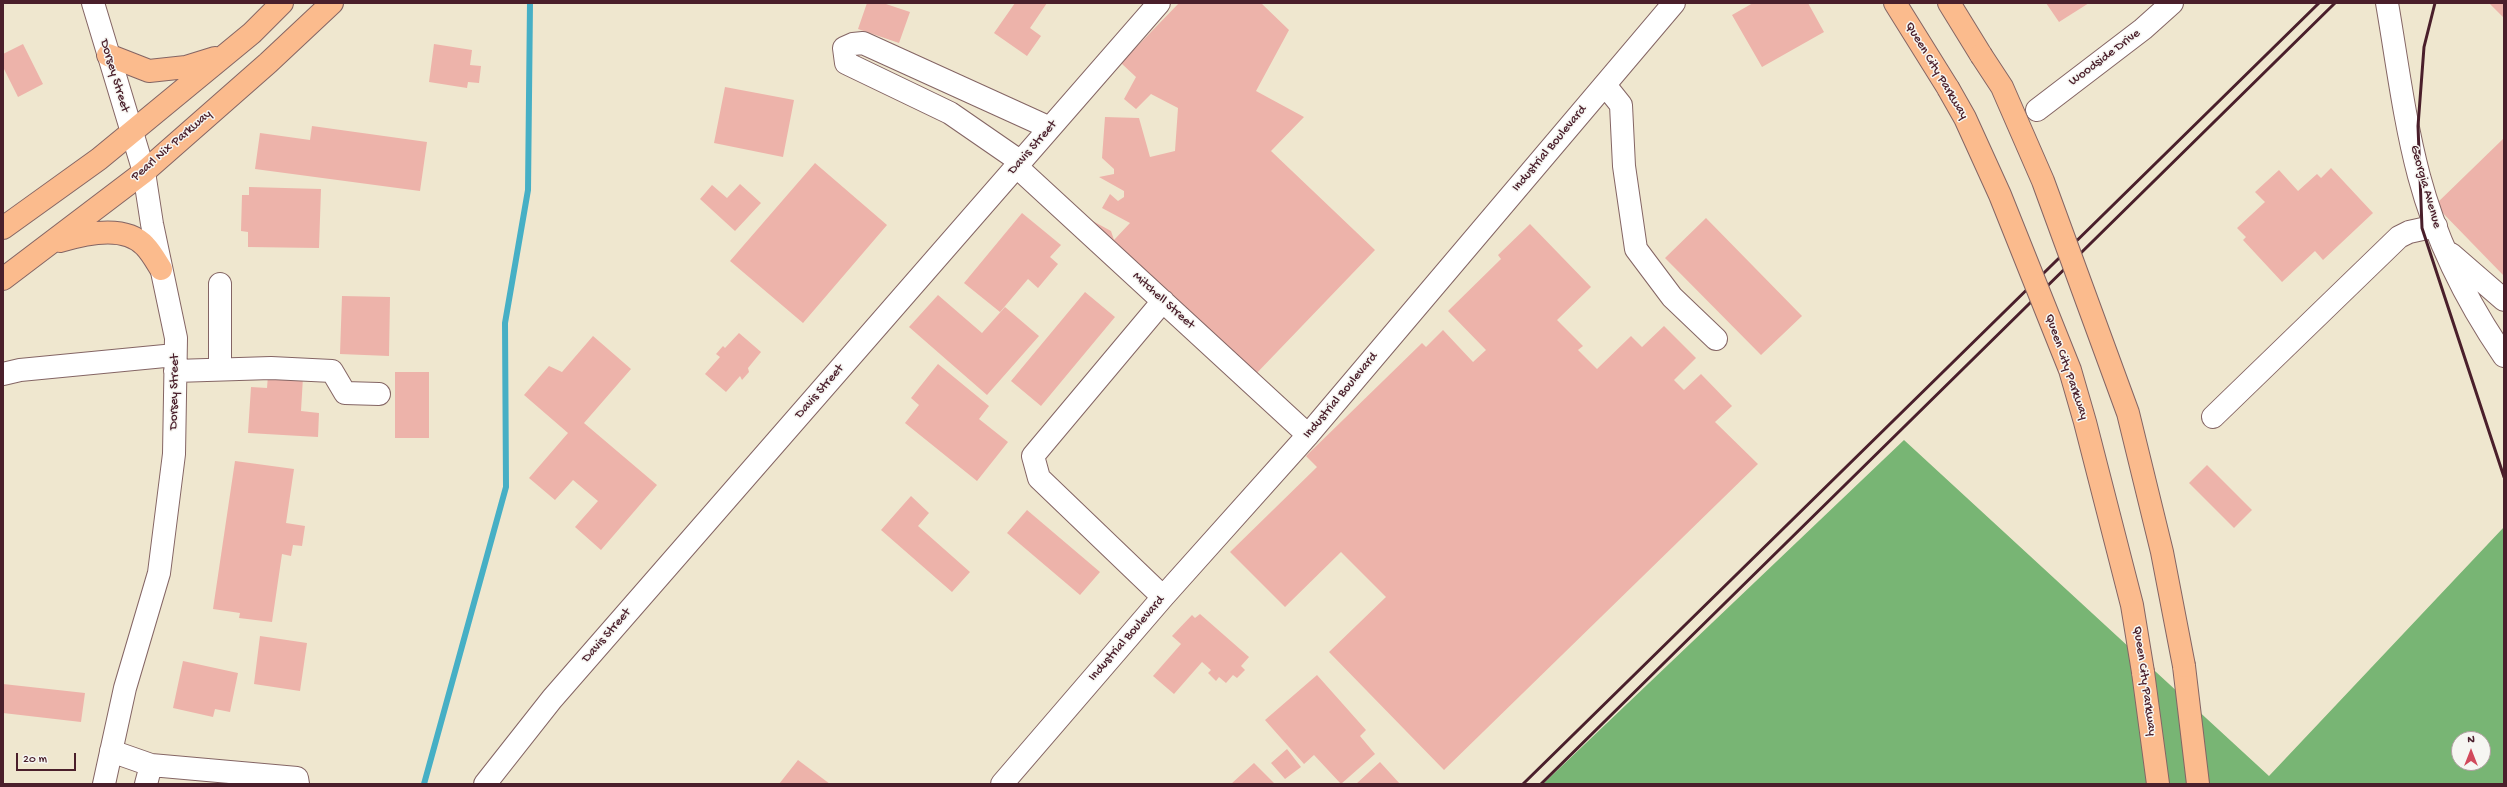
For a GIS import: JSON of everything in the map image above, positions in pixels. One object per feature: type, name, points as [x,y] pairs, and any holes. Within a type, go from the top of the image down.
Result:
[{"type":"main road","points":[[3,228],[132,132],[252,33],[282,3]]},
{"type":"main road","name":"Pearl Nix Parkway","points":[[3,279],[144,172],[268,63],[332,3]]},
{"type":"main road","name":"Queen City Parkway","points":[[1895,3],[1965,118],[2000,195],[2070,370],[2085,422],[2132,606],[2143,672],[2158,784]]},
{"type":"main road","points":[[1950,3],[2002,87],[2043,181],[2128,412],[2162,552],[2184,666],[2198,784]]},
{"type":"main road","points":[[108,55],[149,71],[186,67],[225,55]]},
{"type":"main road","points":[[47,246],[82,234],[115,233],[131,237],[144,244],[161,268]]},
{"type":"street","name":"Dorsey Street","points":[[93,3],[144,172],[161,268],[176,338],[174,454],[159,573],[125,688],[104,784]]},
{"type":"street","name":"Davis Street","points":[[485,784],[552,699],[1159,3]]},
{"type":"street","name":"Industrial Boulevard","points":[[1002,784],[1163,596],[1308,434],[1674,3]]},
{"type":"street","name":"Woodside Drive","points":[[2036,110],[2143,29],[2172,3]]},
{"type":"street","name":"Georgia Avenue","points":[[2387,3],[2419,177],[2444,248],[2482,325],[2504,356]]},
{"type":"street","name":"Mitchell Street","points":[[1050,128],[863,43],[853,44],[844,48],[846,63],[950,113],[1019,165],[1163,301],[1308,434]]},
{"type":"street","points":[[1605,85],[1622,105],[1624,166],[1636,249],[1672,297],[1716,339]]},
{"type":"street","points":[[2213,416],[2399,237],[2409,232],[2436,226]]},
{"type":"street","points":[[2444,248],[2504,300]]},
{"type":"street","points":[[220,284],[220,369]]},
{"type":"street","points":[[1163,301],[1033,456],[1039,478],[1163,596]]},
{"type":"street","points":[[3,374],[20,370],[175,363],[220,369],[271,368],[332,371],[345,393],[379,394]]},
{"type":"street","points":[[111,750],[148,775],[297,778],[298,784]]},
{"type":"green space","points":[[1904,440],[2269,776],[2504,527],[2504,784],[1543,784]]},
{"type":"building","points":[[867,3],[883,3],[910,12],[899,43],[858,29]]},
{"type":"building","points":[[1015,3],[1047,3],[1030,28],[1041,36],[1027,56],[994,33]]},
{"type":"building","points":[[1179,3],[1261,3],[1289,30],[1256,91],[1304,117],[1271,151],[1375,250],[1253,377],[1089,219],[1111,231],[1114,240],[1130,223],[1102,208],[1110,194],[1118,201],[1124,197],[1124,191],[1099,177],[1114,174],[1114,169],[1102,158],[1105,117],[1139,118],[1150,157],[1175,151],[1178,108],[1151,94],[1136,109],[1124,99],[1136,77],[1121,63]]},
{"type":"building","points":[[1753,3],[1808,3],[1824,32],[1762,67],[1732,15]]},
{"type":"building","points":[[2046,3],[2089,3],[2059,22]]},
{"type":"building","points":[[2489,3],[2504,3],[2504,18]]},
{"type":"building","points":[[23,44],[43,84],[18,97],[3,67],[3,54]]},
{"type":"building","points":[[434,44],[472,50],[470,65],[481,66],[479,83],[468,82],[467,88],[429,82]]},
{"type":"building","points":[[725,87],[794,100],[783,157],[714,143]]},
{"type":"building","points":[[312,126],[427,142],[420,191],[255,169],[260,133],[310,140]]},
{"type":"building","points":[[2504,138],[2504,276],[2435,205]]},
{"type":"building","points":[[815,163],[887,225],[803,323],[730,261]]},
{"type":"building","points":[[2331,168],[2373,213],[2323,260],[2315,251],[2282,282],[2243,240],[2246,237],[2237,228],[2265,202],[2255,192],[2279,170],[2298,191],[2317,174],[2321,178]]},
{"type":"building","points":[[740,184],[761,203],[735,231],[700,199],[712,185],[727,198]]},
{"type":"building","points":[[249,187],[321,189],[319,248],[248,247],[248,232],[241,231],[242,195],[249,195]]},
{"type":"building","points":[[1022,213],[1061,245],[1050,257],[1058,264],[1038,288],[1028,279],[1000,312],[964,283]]},
{"type":"building","points":[[1706,218],[1802,316],[1761,355],[1665,258]]},
{"type":"building","points":[[1530,224],[1591,287],[1557,320],[1583,346],[1578,350],[1597,369],[1631,336],[1642,347],[1664,326],[1696,358],[1674,380],[1684,390],[1701,374],[1732,406],[1715,422],[1758,464],[1444,770],[1329,652],[1386,597],[1341,552],[1285,607],[1230,552],[1317,467],[1306,456],[1422,343],[1426,347],[1443,330],[1473,362],[1486,350],[1448,311],[1501,259],[1498,255]]},
{"type":"building","points":[[1085,292],[1115,317],[1041,406],[1011,381]]},
{"type":"building","points":[[938,295],[982,333],[1005,307],[1039,336],[987,395],[909,327]]},
{"type":"building","points":[[342,296],[390,297],[389,356],[340,354]]},
{"type":"building","points":[[739,333],[761,352],[748,368],[749,372],[742,380],[740,376],[726,392],[705,374],[720,357],[716,354],[723,346],[725,348]]},
{"type":"building","points":[[593,336],[631,369],[584,423],[657,485],[601,550],[575,527],[598,501],[573,480],[555,500],[529,478],[568,433],[524,395],[549,366],[562,372]]},
{"type":"building","points":[[938,364],[989,406],[979,419],[1008,442],[977,481],[905,423],[919,405],[911,398]]},
{"type":"building","points":[[395,372],[429,372],[429,438],[395,438]]},
{"type":"building","points":[[268,375],[303,377],[301,411],[319,413],[318,437],[248,433],[251,387],[267,388]]},
{"type":"building","points":[[235,461],[294,469],[286,523],[305,526],[302,546],[293,545],[291,556],[282,554],[272,622],[239,618],[240,613],[213,609]]},
{"type":"building","points":[[2207,465],[2252,510],[2234,528],[2189,483]]},
{"type":"building","points":[[911,496],[929,513],[918,526],[970,572],[952,592],[881,530]]},
{"type":"building","points":[[1027,510],[1100,572],[1080,595],[1007,533]]},
{"type":"building","points":[[1200,614],[1249,657],[1241,666],[1245,670],[1237,678],[1233,675],[1226,683],[1219,677],[1216,681],[1208,673],[1211,670],[1202,662],[1174,694],[1153,676],[1181,644],[1172,636],[1192,615],[1195,618]]},
{"type":"building","points":[[260,636],[307,643],[300,691],[254,684]]},
{"type":"building","points":[[183,661],[238,673],[230,712],[215,709],[213,717],[173,708]]},
{"type":"building","points":[[1317,675],[1366,730],[1360,736],[1375,754],[1341,784],[1314,755],[1304,764],[1265,720]]},
{"type":"building","points":[[3,684],[85,693],[81,722],[3,713]]},
{"type":"building","points":[[1287,749],[1301,767],[1285,779],[1271,763]]},
{"type":"building","points":[[798,760],[830,784],[779,784]]},
{"type":"building","points":[[1380,762],[1400,784],[1356,784]]},
{"type":"building","points":[[1254,763],[1275,784],[1231,784]]},
{"type":"waterway","points":[[424,784],[506,487],[505,323],[528,190],[530,3]]},
{"type":"railway","points":[[1523,784],[2319,3]]},
{"type":"railway","points":[[1541,784],[2335,3]]},
{"type":"railway","points":[[2435,3],[2424,47],[2418,126],[2422,228],[2504,477]]}]
